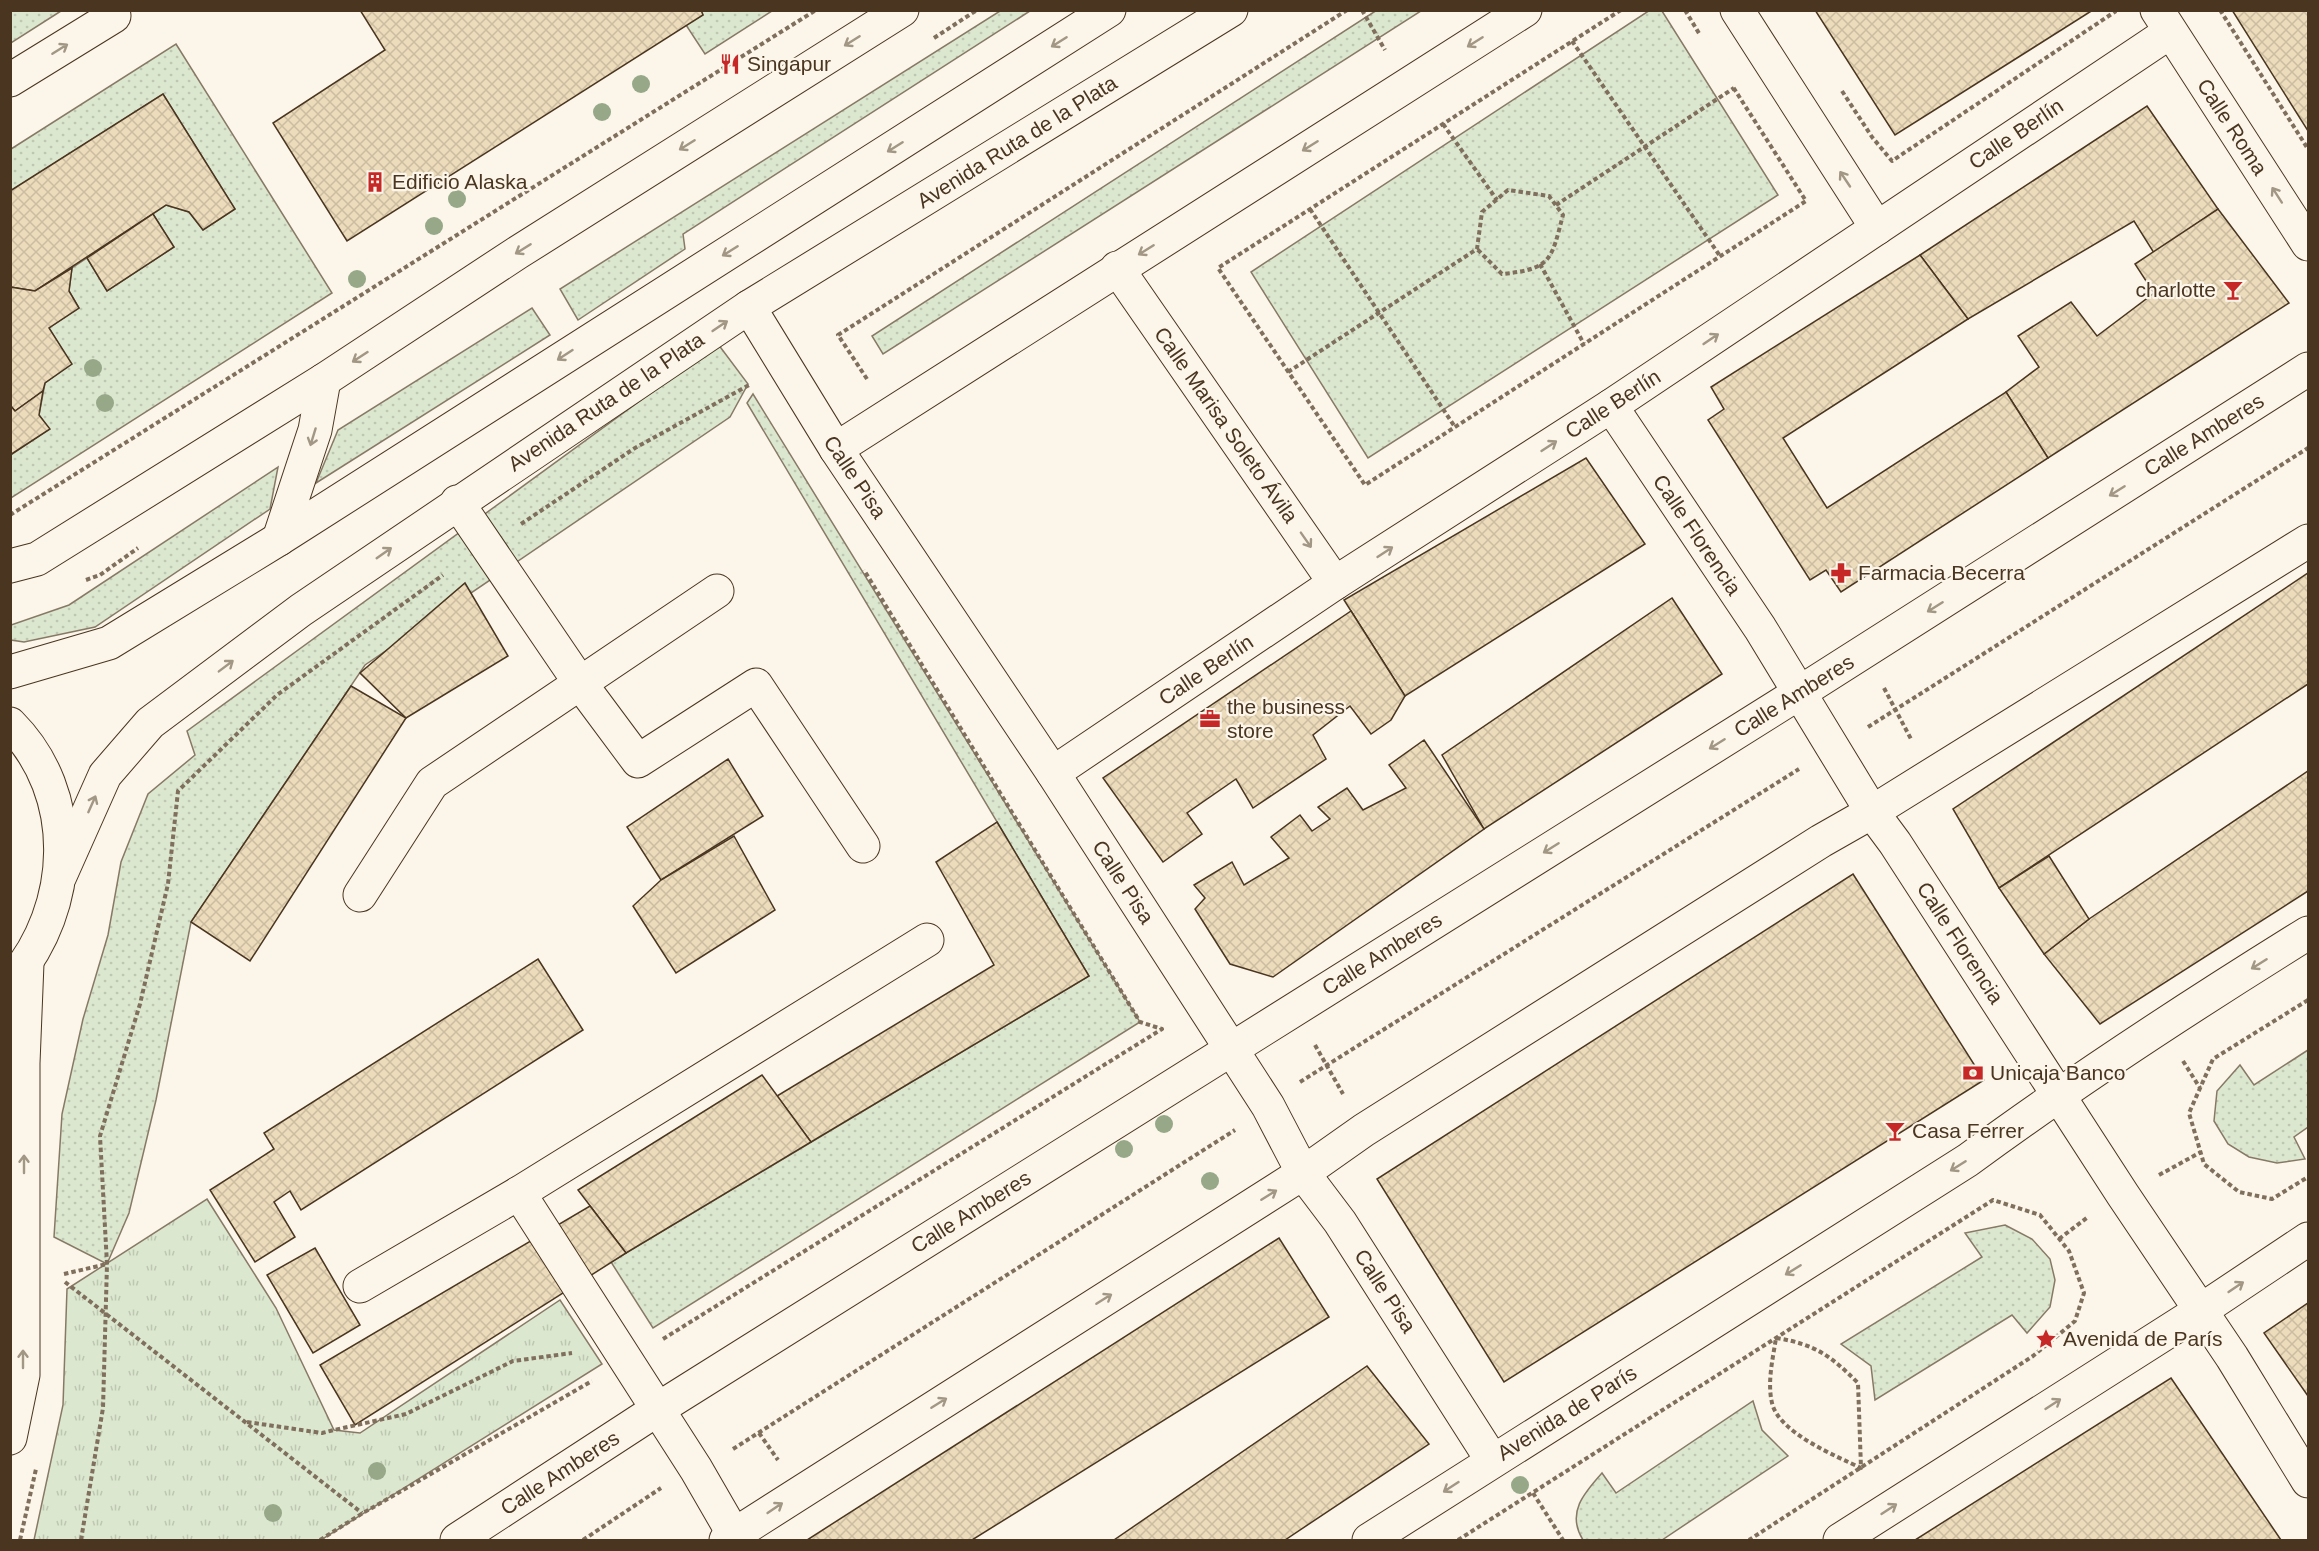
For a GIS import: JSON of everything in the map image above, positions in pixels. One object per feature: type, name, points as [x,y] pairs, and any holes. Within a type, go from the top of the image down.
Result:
[{"type":"street","points":[[10,80],[114,16],[113,10]]},
{"type":"street","points":[[10,566],[37,559],[324,380],[517,253],[902,10]]},
{"type":"street","points":[[10,672],[109,643],[279,539],[1109,10]]},
{"type":"street","name":"Avenida Ruta de la Plata","points":[[60,876],[105,775],[150,723],[301,610],[457,502],[749,307],[1231,10]]},
{"type":"street","points":[[836,449],[1525,10]]},
{"type":"street","points":[[1737,10],[1877,228]]},
{"type":"street","name":"Calle Berlín","points":[[1053,773],[1335,583],[1611,406],[1877,228],[2163,21]]},
{"type":"street","name":"Calle Roma","points":[[2163,21],[2308,244]]},
{"type":"street","name":"Calle Marisa Soleto Ávila","points":[[1117,268],[1335,583]]},
{"type":"street","name":"Calle Pisa","points":[[749,307],[836,449],[1053,773],[1268,1106],[1303,1173],[1340,1222],[1492,1460]]},
{"type":"street","name":"Calle Amberes","points":[[458,1540],[658,1409],[1799,693],[2308,369]]},
{"type":"street","points":[[279,539],[315,430],[324,380]]},
{"type":"street","name":"Calle Florencia","points":[[1611,406],[1760,628],[1872,812],[2232,1357],[2308,1481]]},
{"type":"street","points":[[457,502],[580,683],[638,761],[756,685],[863,846]]},
{"type":"street","points":[[519,1193],[696,1469],[732,1539],[1303,1173],[1364,1130],[1801,854],[2308,541]]},
{"type":"street","points":[[360,895],[432,783],[717,591]]},
{"type":"street","points":[[10,724],[40,765],[56,808],[60,831],[60,876],[49,922],[19,973],[23,1063],[23,1375],[10,1438]]},
{"type":"street","name":"Avenida de París","points":[[1369,1540],[1968,1160],[2058,1094],[2163,1023],[2308,933]]},
{"type":"street","points":[[360,1286],[519,1193],[927,940]]},
{"type":"street","points":[[1840,1540],[2200,1311],[2308,1239]]},
{"type":"path","points":[[10,515],[816,10]]},
{"type":"path","points":[[875,375],[866,380],[838,335],[1347,10]]},
{"type":"path","points":[[1362,10],[1385,50]]},
{"type":"path","points":[[1621,10],[1218,268],[1365,485],[1806,201],[1728,79]]},
{"type":"path","points":[[1685,10],[1703,40]]},
{"type":"path","points":[[1840,88],[1872,137],[1892,161],[2116,10]]},
{"type":"path","points":[[2220,10],[2308,149]]},
{"type":"path","points":[[1572,41],[1720,256]]},
{"type":"path","points":[[1375,57],[1394,45]]},
{"type":"path","points":[[1556,205],[1734,88]]},
{"type":"path","points":[[1443,124],[1497,200]]},
{"type":"path","points":[[1288,372],[1477,249],[1482,212],[1508,190],[1549,196],[1563,215],[1553,254],[1531,271],[1502,274],[1477,249]]},
{"type":"path","points":[[1310,209],[1455,426]]},
{"type":"path","points":[[1540,264],[1584,344]]},
{"type":"path","points":[[1862,731],[2308,448]]},
{"type":"path","points":[[81,1540],[103,1408],[107,1264],[100,1136],[140,1004],[168,884],[178,791],[277,695],[443,575]]},
{"type":"path","points":[[1883,686],[1916,748]]},
{"type":"path","points":[[1292,1087],[1807,764]]},
{"type":"path","points":[[2308,1000],[2213,1059],[2189,1113],[2204,1164],[2239,1192],[2272,1199],[2308,1177]]},
{"type":"path","points":[[1310,1037],[1364,1130]]},
{"type":"path","points":[[2181,1060],[2200,1088]]},
{"type":"path","points":[[724,1455],[1236,1129]]},
{"type":"path","points":[[2155,1178],[2201,1152]]},
{"type":"path","points":[[1458,1540],[1993,1200],[2040,1215],[2069,1251],[2084,1293],[2075,1321],[2033,1356],[1749,1540]]},
{"type":"path","points":[[2059,1239],[2090,1216]]},
{"type":"path","points":[[24,1251],[363,1513]]},
{"type":"path","points":[[1776,1338],[1771,1368],[1772,1405],[1791,1430],[1820,1449],[1861,1468]]},
{"type":"path","points":[[1776,1338],[1804,1342],[1833,1358],[1858,1383],[1861,1468]]},
{"type":"path","points":[[244,1422],[322,1433],[406,1414],[513,1361],[622,1354]]},
{"type":"path","points":[[320,1540],[622,1354]]},
{"type":"path","points":[[759,1433],[785,1470]]},
{"type":"path","points":[[583,1540],[670,1482]]},
{"type":"path","points":[[1533,1493],[1563,1540]]},
{"type":"green space","points":[[11,10],[61,10],[61,11],[11,43]]},
{"type":"green space","points":[[1377,10],[1421,11],[883,354],[872,336]]},
{"type":"green space","points":[[1650,10],[1662,11],[1778,195],[1368,458],[1251,272]]},
{"type":"green space","points":[[701,11],[772,11],[705,54],[686,25],[703,15]]},
{"type":"green space","points":[[1000,11],[1030,11],[683,234],[685,249],[578,320],[560,289]]},
{"type":"green space","points":[[176,44],[332,293],[11,498],[11,455],[49,429],[39,415],[45,383],[71,364],[49,328],[79,308],[69,291],[72,268],[87,258],[107,291],[174,247],[153,214],[166,205],[189,212],[203,230],[235,209],[163,94],[11,191],[11,149]]},
{"type":"green space","points":[[532,308],[550,335],[316,483],[338,430]]},
{"type":"green space","points":[[718,344],[748,384],[730,417],[365,665],[191,922],[156,1100],[129,1213],[107,1264],[54,1237],[62,1114],[83,1019],[108,935],[121,862],[148,794],[195,755],[187,731]]},
{"type":"green space","points":[[753,394],[1140,1022],[653,1328],[611,1262],[1089,976],[747,403]]},
{"type":"green space","points":[[278,467],[270,509],[95,627],[24,642],[11,640],[11,625],[69,605]]},
{"type":"green space","points":[[2308,1050],[2308,1127],[2294,1137],[2305,1159],[2277,1163],[2249,1157],[2228,1144],[2214,1121],[2217,1091],[2240,1065],[2254,1085]]},
{"type":"green space","points":[[207,1199],[276,1308],[334,1430],[360,1433],[560,1300],[602,1364],[321,1540],[34,1540],[63,1405],[67,1289]]},
{"type":"green space","points":[[2005,1225],[2032,1239],[2050,1259],[2055,1280],[2050,1307],[2027,1333],[2012,1315],[1875,1400],[1871,1366],[1841,1344],[1982,1257],[1965,1233]]},
{"type":"green space","points":[[1753,1401],[1762,1430],[1788,1456],[1662,1540],[1583,1540],[1576,1521],[1579,1504],[1602,1473],[1616,1493]]},
{"type":"building","name":"Edificio Alaska","points":[[360,10],[701,10],[703,15],[347,241],[273,123],[385,50]]},
{"type":"building","points":[[1815,10],[2093,10],[1895,135]]},
{"type":"building","points":[[2232,10],[2308,10],[2308,131]]},
{"type":"building","points":[[163,94],[235,209],[203,230],[189,212],[166,205],[35,291],[10,287],[10,191]]},
{"type":"building","points":[[2147,106],[2218,209],[2154,253],[2134,221],[1968,319],[1920,255]]},
{"type":"building","points":[[2218,209],[2289,303],[2048,458],[2006,392],[2039,367],[2018,336],[2071,302],[2097,336],[2154,293],[2135,264]]},
{"type":"building","points":[[153,214],[174,247],[107,291],[87,258]]},
{"type":"building","points":[[1920,255],[1968,319],[1783,438],[1827,508],[2006,392],[2048,458],[1841,592],[1826,570],[1810,580],[1708,420],[1724,409],[1711,387]]},
{"type":"building","points":[[72,268],[69,291],[79,308],[49,328],[72,364],[45,383],[43,391],[15,411],[10,405],[10,287],[35,291]]},
{"type":"building","points":[[43,391],[39,415],[50,429],[10,455],[10,405],[15,411]]},
{"type":"building","points":[[1586,458],[1645,544],[1405,696],[1344,600]]},
{"type":"building","points":[[2308,573],[2308,684],[1999,888],[1953,809]]},
{"type":"building","points":[[465,583],[508,656],[406,718],[360,673]]},
{"type":"building","points":[[1672,598],[1722,674],[1484,829],[1442,755]]},
{"type":"building","points":[[1351,611],[1405,696],[1391,720],[1371,734],[1350,706],[1313,735],[1326,759],[1253,808],[1236,779],[1187,813],[1202,834],[1163,862],[1103,778]]},
{"type":"building","points":[[351,686],[406,718],[250,961],[191,922]]},
{"type":"building","points":[[1424,740],[1484,829],[1273,977],[1230,964],[1195,909],[1205,898],[1194,885],[1232,862],[1244,885],[1289,858],[1271,837],[1300,815],[1312,831],[1330,819],[1318,807],[1347,788],[1363,810],[1406,788],[1389,765]]},
{"type":"building","points":[[728,759],[763,816],[661,880],[627,827]]},
{"type":"building","points":[[2308,771],[2308,891],[2100,1024],[2044,954],[2089,919]]},
{"type":"building","points":[[997,822],[1089,976],[811,1142],[777,1096],[994,965],[936,862]]},
{"type":"building","points":[[734,836],[775,910],[676,973],[633,906],[661,880]]},
{"type":"building","points":[[2049,856],[2089,919],[2044,954],[1999,888]]},
{"type":"building","points":[[1853,874],[1984,1080],[1504,1382],[1377,1179]]},
{"type":"building","points":[[538,959],[583,1030],[301,1210],[290,1191],[274,1202],[295,1237],[255,1262],[210,1190],[274,1149],[264,1133]]},
{"type":"building","points":[[762,1075],[811,1142],[626,1253],[578,1190]]},
{"type":"building","points":[[590,1206],[626,1253],[355,1425],[320,1365]]},
{"type":"building","points":[[1279,1238],[1329,1317],[972,1540],[807,1540]]},
{"type":"building","points":[[315,1248],[360,1325],[313,1353],[267,1275]]},
{"type":"building","points":[[2308,1303],[2308,1396],[2264,1333]]},
{"type":"building","points":[[1367,1366],[1429,1444],[1285,1540],[1114,1540]]},
{"type":"building","points":[[2171,1378],[2281,1540],[1915,1540]]},
{"type":"place","name":"Singapur","points":[[730,64]]},
{"type":"place","name":"Edificio Alaska","points":[[375,182]]},
{"type":"place","name":"charlotte","points":[[2233,290]]},
{"type":"place","name":"Farmacia Becerra","points":[[1841,573]]},
{"type":"place","name":"the business store","points":[[1210,719]]},
{"type":"place","name":"Unicaja Banco","points":[[1973,1073]]},
{"type":"place","name":"Casa Ferrer","points":[[1895,1131]]},
{"type":"place","name":"Avenida de París","points":[[2046,1339]]}]
